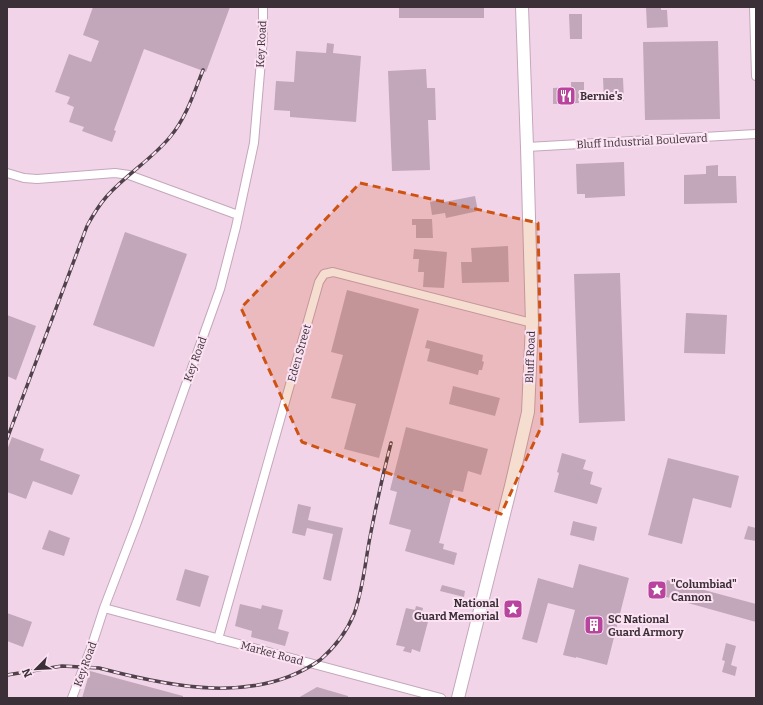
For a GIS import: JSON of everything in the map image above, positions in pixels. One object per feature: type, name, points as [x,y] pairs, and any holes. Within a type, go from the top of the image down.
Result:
[{"type":"main road","name":"Bluff Road","points":[[458,698],[528,412],[532,324],[522,7]]},
{"type":"street","name":"Key Road","points":[[72,698],[92,648],[104,608],[137,522],[220,289],[254,143],[263,37],[262,7]]},
{"type":"street","points":[[754,7],[756,76]]},
{"type":"street","name":"Bluff Industrial Boulevard","points":[[527,147],[756,134]]},
{"type":"street","points":[[7,173],[24,178],[37,179],[115,172],[129,175],[238,215]]},
{"type":"street","name":"Eden Street","points":[[218,639],[319,282],[324,274],[333,272],[532,324]]},
{"type":"street","name":"Market Road","points":[[104,608],[441,698]]},
{"type":"highlighted area","points":[[360,183],[538,223],[542,425],[501,514],[302,442],[241,308]]},
{"type":"building","points":[[93,7],[230,7],[206,72],[144,49],[114,130],[116,131],[112,142],[82,131],[84,127],[69,122],[74,107],[67,104],[70,97],[55,92],[69,54],[91,62],[99,41],[83,35]]},
{"type":"building","points":[[399,7],[484,7],[484,18],[399,18]]},
{"type":"building","points":[[646,7],[661,7],[661,10],[667,10],[668,27],[647,28]]},
{"type":"building","points":[[569,14],[582,14],[582,39],[570,39]]},
{"type":"building","points":[[718,41],[720,119],[645,120],[643,42]]},
{"type":"building","points":[[327,43],[334,44],[333,53],[361,56],[356,122],[290,117],[290,111],[274,110],[276,81],[294,82],[296,51],[326,53]]},
{"type":"building","points":[[426,69],[427,88],[435,88],[436,120],[428,120],[430,170],[392,171],[388,71]]},
{"type":"building","points":[[603,78],[623,78],[624,101],[604,101]]},
{"type":"building","points":[[571,82],[584,82],[584,90],[579,90],[579,103],[553,104],[553,88],[571,87]]},
{"type":"building","points":[[624,162],[625,196],[585,198],[585,194],[577,194],[576,164]]},
{"type":"building","points":[[718,165],[718,176],[736,176],[737,203],[684,204],[684,175],[706,174],[706,166]]},
{"type":"building","points":[[475,196],[478,211],[446,218],[445,213],[432,215],[430,202],[444,199],[444,202]]},
{"type":"building","points":[[412,219],[432,219],[433,238],[416,238],[416,225],[412,225]]},
{"type":"building","points":[[125,232],[187,254],[154,347],[93,325]]},
{"type":"building","points":[[508,246],[509,282],[462,283],[461,262],[472,262],[471,248]]},
{"type":"building","points":[[414,249],[447,252],[444,288],[423,287],[424,272],[418,272],[419,259],[413,259]]},
{"type":"building","points":[[620,273],[625,421],[579,423],[574,274]]},
{"type":"building","points":[[347,290],[419,309],[379,458],[344,449],[356,404],[331,398],[343,355],[331,352]]},
{"type":"building","points":[[686,313],[727,315],[725,354],[684,353]]},
{"type":"building","points":[[7,315],[36,326],[16,380],[7,376]]},
{"type":"building","points":[[427,340],[483,355],[482,361],[484,362],[482,370],[479,370],[478,375],[427,361],[430,349],[425,348]]},
{"type":"building","points":[[453,386],[500,398],[495,416],[449,404]]},
{"type":"building","points":[[406,427],[488,449],[481,475],[468,471],[463,492],[453,490],[439,543],[444,544],[443,549],[457,553],[454,565],[405,551],[411,530],[389,524],[397,492],[390,490]]},
{"type":"building","points":[[12,437],[44,449],[40,460],[80,475],[72,495],[33,481],[26,499],[7,492],[7,450]]},
{"type":"building","points":[[562,453],[586,460],[583,469],[593,472],[590,484],[602,488],[597,504],[554,492]]},
{"type":"building","points":[[668,458],[739,476],[731,508],[693,498],[682,544],[648,535]]},
{"type":"building","points":[[298,504],[311,507],[308,520],[343,528],[331,581],[323,579],[333,534],[307,528],[305,536],[292,533]]},
{"type":"building","points":[[573,521],[597,527],[594,541],[570,535]]},
{"type":"building","points":[[748,526],[756,528],[756,541],[744,539]]},
{"type":"building","points":[[49,530],[70,538],[64,556],[42,549]]},
{"type":"building","name":"SC National Guard Armory","points":[[579,564],[629,578],[607,665],[563,655],[575,610],[548,603],[537,643],[522,639],[538,578],[573,588]]},
{"type":"building","points":[[185,569],[209,576],[200,607],[176,600]]},
{"type":"building","points":[[667,580],[756,604],[756,622],[663,596]]},
{"type":"building","points":[[442,585],[465,591],[464,597],[440,591]]},
{"type":"building","points":[[240,604],[261,609],[262,605],[283,610],[278,629],[289,632],[285,646],[251,637],[252,631],[235,626]]},
{"type":"building","points":[[416,606],[423,608],[422,612],[430,614],[420,652],[412,649],[411,653],[403,651],[405,647],[396,645],[406,608],[415,610]]},
{"type":"building","points":[[7,613],[32,622],[23,647],[7,641]]},
{"type":"building","points":[[726,643],[736,646],[731,665],[737,667],[735,676],[722,672],[725,661],[722,660]]},
{"type":"building","points":[[90,671],[183,696],[183,698],[82,698]]},
{"type":"building","points":[[317,687],[348,696],[348,698],[298,698]]},
{"type":"railway","points":[[7,439],[87,226],[96,210],[107,196],[163,145],[176,130],[189,105],[203,70]]},
{"type":"railway","points":[[7,675],[62,666],[99,668],[184,686],[212,688],[241,687],[269,683],[295,674],[320,660],[335,645],[344,633],[357,605],[362,586],[382,478],[391,443]]},
{"type":"place","name":"Bernie's","points":[[566,96]]},
{"type":"place","name":"\"Columbiad\" Cannon","points":[[657,590]]},
{"type":"place","name":"National Guard Memorial","points":[[513,609]]},
{"type":"place","name":"SC National Guard Armory","points":[[594,625]]}]
